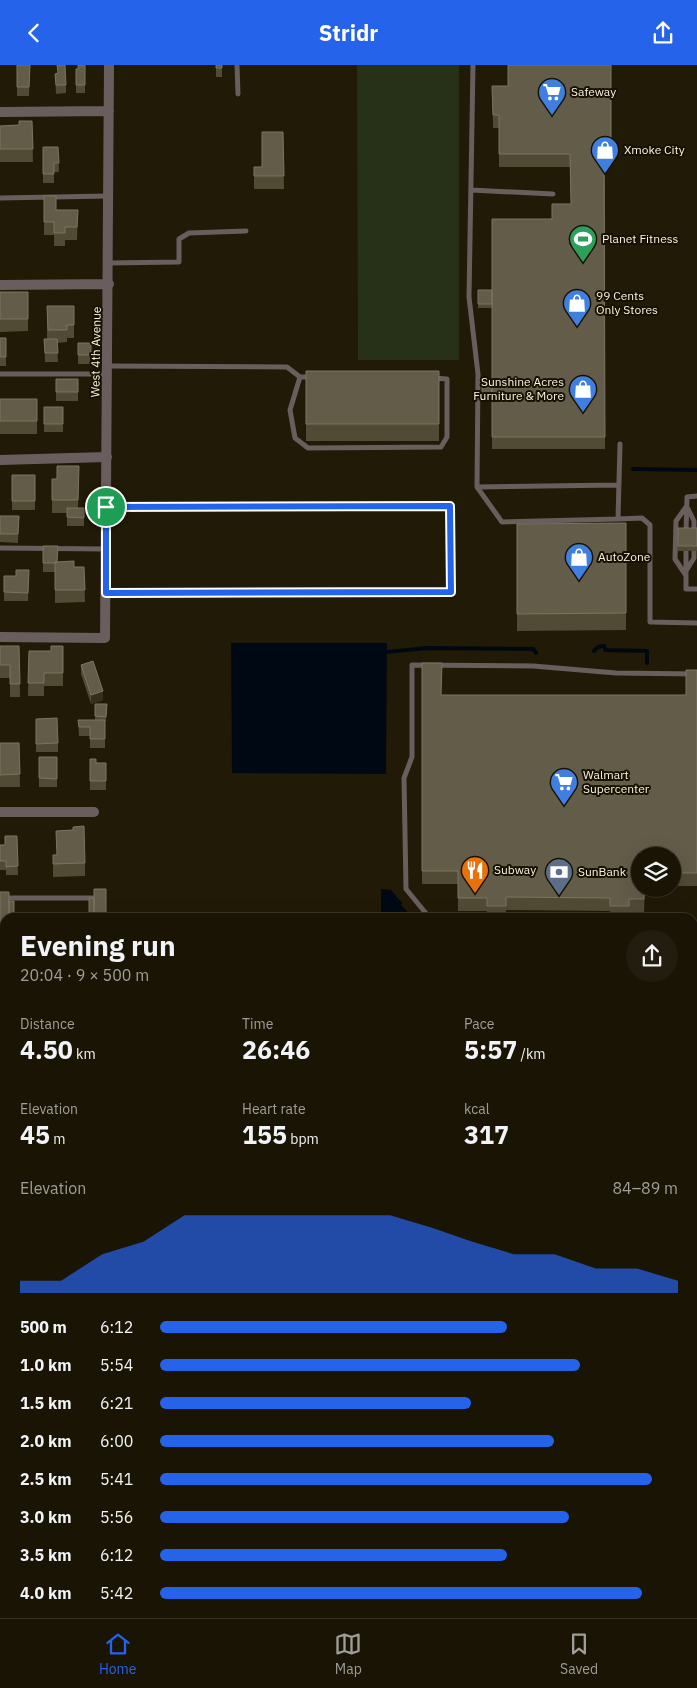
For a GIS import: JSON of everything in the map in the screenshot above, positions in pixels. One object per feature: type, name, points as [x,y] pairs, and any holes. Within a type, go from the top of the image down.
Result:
[{"type":"street","name":"West 4th Avenue","points":[[0,637],[105,638],[109,284],[109,65]]},
{"type":"street","points":[[0,112],[109,111]]},
{"type":"street","points":[[0,285],[109,284]]},
{"type":"street","points":[[0,460],[107,457]]},
{"type":"street","points":[[0,812],[94,812]]},
{"type":"lane","points":[[237,65],[238,94]]},
{"type":"lane","points":[[473,65],[469,297],[478,373],[477,487],[502,523],[642,518],[650,525],[650,621],[697,623]]},
{"type":"lane","points":[[471,190],[553,194]]},
{"type":"lane","points":[[0,198],[108,196]]},
{"type":"lane","points":[[109,263],[179,262],[179,239],[189,233],[246,231]]},
{"type":"lane","points":[[0,374],[287,367],[300,377],[319,377]]},
{"type":"lane","points":[[300,377],[290,410],[295,438],[308,448],[441,447],[447,437],[446,379],[427,378]]},
{"type":"lane","points":[[618,519],[617,485],[620,444]]},
{"type":"lane","points":[[477,487],[617,485]]},
{"type":"lane","points":[[686,532],[687,497],[697,496]]},
{"type":"lane","points":[[106,507],[450,506],[451,592],[106,593]]},
{"type":"lane","points":[[686,507],[694,521],[694,532]]},
{"type":"lane","points":[[685,574],[675,559],[676,521],[686,507]]},
{"type":"lane","points":[[0,549],[106,549]]},
{"type":"lane","points":[[686,551],[686,589],[697,589]]},
{"type":"lane","points":[[685,574],[694,557],[694,551]]},
{"type":"lane","points":[[426,913],[406,889],[404,778],[412,757],[412,665],[533,666],[616,673],[697,674]]},
{"type":"lane","points":[[0,898],[101,898]]},
{"type":"green space","points":[[357,65],[459,65],[459,360],[358,360]]},
{"type":"shaded area","points":[[231,643],[387,643],[386,774],[232,773]]},
{"type":"shaded area","points":[[381,889],[391,890],[409,913],[381,913]]},
{"type":"building","points":[[17,65],[30,65],[29,87],[17,87]]},
{"type":"building","points":[[57,65],[65,65],[66,85],[56,85],[55,74],[58,73]]},
{"type":"building","points":[[78,65],[85,65],[85,85],[76,85],[76,69],[78,69]]},
{"type":"building","points":[[216,65],[222,65],[222,68],[216,68]]},
{"type":"building","points":[[508,65],[611,65],[611,154],[604,154],[605,437],[492,437],[492,219],[552,219],[552,204],[571,204],[570,154],[499,154],[499,115],[493,115],[492,86],[508,86]]},
{"type":"building","points":[[19,121],[32,121],[33,149],[0,149],[0,126],[19,125]]},
{"type":"building","points":[[262,132],[283,132],[284,176],[254,176],[254,167],[262,167]]},
{"type":"building","points":[[43,147],[58,147],[59,163],[54,163],[54,174],[43,174]]},
{"type":"building","points":[[44,196],[56,196],[56,210],[78,210],[77,227],[65,227],[65,233],[54,233],[54,222],[44,222]]},
{"type":"building","points":[[478,290],[492,290],[492,304],[478,304]]},
{"type":"building","points":[[0,292],[28,292],[28,319],[0,319]]},
{"type":"building","points":[[47,306],[74,306],[74,325],[67,325],[67,330],[48,330]]},
{"type":"building","points":[[0,338],[6,338],[6,357],[0,357]]},
{"type":"building","points":[[44,339],[57,339],[58,353],[45,353]]},
{"type":"building","points":[[78,343],[91,343],[91,355],[78,355]]},
{"type":"building","points":[[306,371],[439,371],[439,424],[306,424]]},
{"type":"building","points":[[56,379],[78,379],[78,392],[56,392]]},
{"type":"building","points":[[482,382],[492,382],[492,394],[482,394]]},
{"type":"building","points":[[0,399],[37,399],[37,421],[0,421]]},
{"type":"building","points":[[44,407],[63,407],[63,424],[44,424]]},
{"type":"building","points":[[57,466],[79,466],[78,500],[52,500],[52,479],[57,479]]},
{"type":"building","points":[[12,475],[35,475],[35,501],[12,501]]},
{"type":"building","points":[[67,508],[84,508],[84,518],[67,517]]},
{"type":"building","points":[[0,516],[19,516],[18,534],[0,534]]},
{"type":"building","points":[[626,523],[626,613],[517,614],[517,524]]},
{"type":"building","points":[[678,528],[697,528],[697,546],[678,546]]},
{"type":"building","points":[[43,546],[58,546],[57,562],[43,563]]},
{"type":"building","points":[[74,561],[74,567],[84,567],[85,590],[55,590],[55,562]]},
{"type":"building","points":[[16,570],[29,570],[28,593],[4,592],[4,576],[16,576]]},
{"type":"building","points":[[0,646],[19,646],[20,684],[10,684],[10,665],[0,665]]},
{"type":"building","points":[[51,646],[63,646],[63,673],[44,673],[44,683],[28,683],[29,651],[51,651]]},
{"type":"building","points":[[93,661],[103,691],[91,695],[81,665]]},
{"type":"building","points":[[422,663],[442,663],[441,695],[686,695],[686,670],[697,670],[697,873],[681,873],[681,847],[631,847],[631,897],[644,897],[644,899],[629,899],[629,906],[610,906],[610,898],[506,897],[506,906],[487,906],[487,898],[458,898],[458,871],[422,871]]},
{"type":"building","points":[[95,704],[107,704],[106,717],[95,716]]},
{"type":"building","points":[[57,718],[58,743],[36,744],[36,719]]},
{"type":"building","points":[[78,720],[105,720],[105,739],[90,739],[90,727],[79,727]]},
{"type":"building","points":[[0,743],[19,743],[20,774],[0,775]]},
{"type":"building","points":[[39,757],[57,757],[57,779],[39,778]]},
{"type":"building","points":[[90,759],[96,759],[96,763],[106,763],[106,781],[90,781]]},
{"type":"building","points":[[84,826],[85,863],[53,864],[53,855],[57,855],[56,831],[73,830],[73,827]]},
{"type":"building","points":[[5,836],[17,836],[18,866],[6,867],[6,861],[0,861],[0,845],[5,845]]},
{"type":"building","points":[[94,889],[106,889],[106,913],[94,913]]},
{"type":"building","points":[[0,892],[9,892],[9,913],[0,913]]},
{"type":"building","points":[[89,898],[94,898],[94,913],[89,913]]},
{"type":"building","points":[[9,901],[14,901],[14,913],[9,913]]},
{"type":"waterway","points":[[633,469],[697,470]]},
{"type":"waterway","points":[[594,651],[598,647],[604,646],[606,650]]},
{"type":"waterway","points":[[387,652],[427,648],[533,649],[536,653]]},
{"type":"waterway","points":[[605,650],[647,651],[647,663]]},
{"type":"place","name":"Safeway","points":[[552,116]]},
{"type":"place","name":"Xmoke City","points":[[605,174]]},
{"type":"place","name":"Planet Fitness","points":[[583,263]]},
{"type":"place","name":"99 Cents Only Stores","points":[[577,327]]},
{"type":"place","name":"Sunshine Acres Furniture & More","points":[[583,413]]},
{"type":"place","name":"AutoZone","points":[[579,581]]},
{"type":"place","name":"Walmart Supercenter","points":[[564,806]]},
{"type":"place","name":"Subway","points":[[475,894]]},
{"type":"place","name":"SunBank","points":[[559,896]]},
{"type":"route","points":[[450,506],[451,592],[106,593],[106,507],[450,506]]}]
